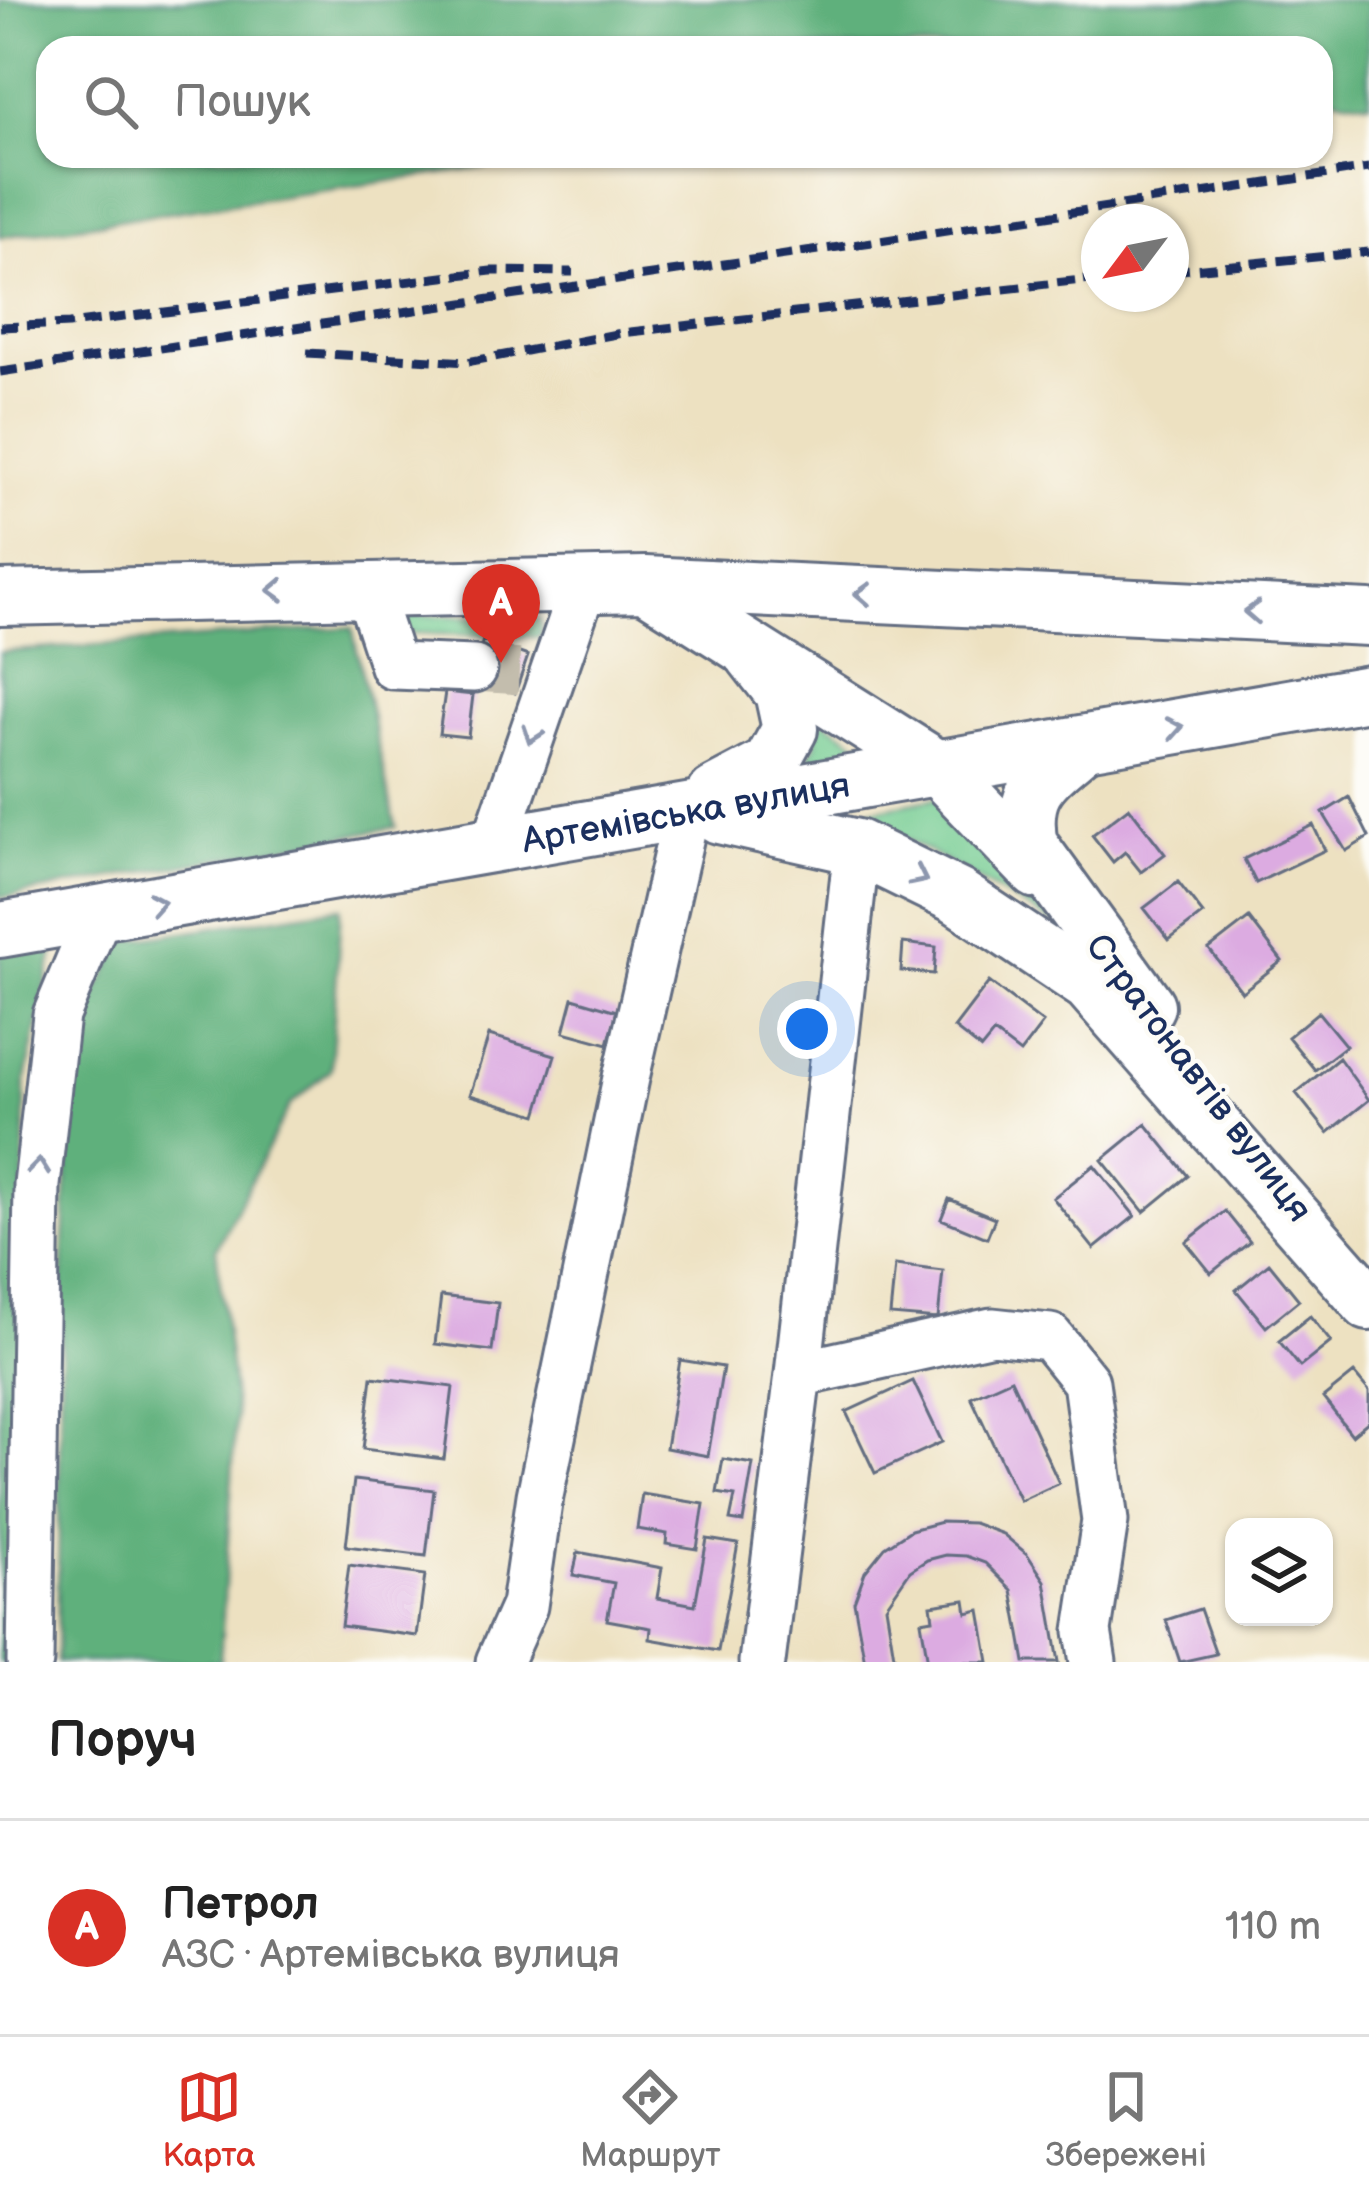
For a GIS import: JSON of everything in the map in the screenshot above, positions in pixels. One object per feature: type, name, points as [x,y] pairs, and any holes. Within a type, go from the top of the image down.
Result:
[{"type":"main road","points":[[645,584],[939,769],[1075,911]]},
{"type":"main road","points":[[0,598],[645,584],[1369,618]]},
{"type":"main road","points":[[687,809],[770,765],[790,729],[782,692],[751,651]]},
{"type":"main road","name":"Артемівська вулиця","points":[[0,930],[1369,693]]},
{"type":"main road","points":[[1075,911],[1030,845],[1025,817],[1035,785],[1081,745]]},
{"type":"main road","points":[[687,809],[856,847],[957,896],[1090,984],[1369,1302]]},
{"type":"main road","name":"Стратонавтів вулиця","points":[[1075,911],[1369,1302]]},
{"type":"street","points":[[494,845],[538,672],[584,584]]},
{"type":"street","points":[[367,587],[393,666],[474,669]]},
{"type":"street","points":[[499,1662],[524,1606],[540,1496],[687,809]]},
{"type":"street","points":[[762,1662],[799,1374],[856,847]]},
{"type":"street","points":[[30,1662],[37,1185],[56,1015],[99,913]]},
{"type":"street","points":[[799,1374],[992,1331],[1050,1337],[1086,1382],[1105,1521],[1088,1631],[1093,1662]]},
{"type":"green space","points":[[0,0],[1369,0],[1369,103],[1333,97],[1333,36],[36,36],[36,168],[480,168],[0,237]]},
{"type":"green space","points":[[407,615],[540,619],[540,637],[407,633],[402,624]]},
{"type":"green space","points":[[352,627],[396,827],[0,898],[0,652]]},
{"type":"green space","points":[[808,710],[873,753],[801,770],[817,743]]},
{"type":"green space","points":[[947,796],[1062,928],[908,840],[826,819]]},
{"type":"green space","points":[[341,907],[331,1070],[290,1105],[216,1249],[236,1416],[220,1662],[57,1662],[62,1279],[74,1034],[124,941]]},
{"type":"green space","points":[[57,934],[25,1084],[20,1662],[0,1662],[0,946]]},
{"type":"building","points":[[483,640],[528,656],[515,693],[471,677]]},
{"type":"building","points":[[445,692],[473,695],[468,737],[439,734]]},
{"type":"building","points":[[1349,797],[1369,837],[1346,851],[1323,813]]},
{"type":"building","points":[[1129,807],[1165,854],[1141,872],[1125,852],[1113,862],[1092,835]]},
{"type":"building","points":[[1313,825],[1325,850],[1256,883],[1244,859]]},
{"type":"building","points":[[1178,882],[1203,914],[1169,940],[1144,908]]},
{"type":"building","points":[[1249,918],[1282,961],[1242,992],[1209,949]]},
{"type":"building","points":[[903,943],[936,947],[934,974],[901,971]]},
{"type":"building","points":[[989,982],[1043,1023],[1020,1053],[994,1033],[981,1049],[954,1028]]},
{"type":"building","points":[[573,998],[617,1011],[608,1044],[564,1032]]},
{"type":"building","points":[[1318,1012],[1346,1046],[1315,1070],[1288,1037]]},
{"type":"building","points":[[489,1035],[555,1055],[537,1115],[470,1095]]},
{"type":"building","points":[[1339,1058],[1369,1100],[1328,1133],[1296,1093]]},
{"type":"building","points":[[1146,1124],[1188,1176],[1144,1212],[1102,1160]]},
{"type":"building","points":[[1094,1165],[1135,1216],[1094,1249],[1053,1198]]},
{"type":"building","points":[[949,1199],[995,1218],[987,1238],[941,1219]]},
{"type":"building","points":[[1225,1211],[1250,1242],[1211,1273],[1186,1242]]},
{"type":"building","points":[[1269,1263],[1299,1300],[1266,1327],[1236,1290]]},
{"type":"building","points":[[895,1265],[943,1271],[938,1319],[890,1315]]},
{"type":"building","points":[[441,1296],[498,1303],[492,1351],[435,1344]]},
{"type":"building","points":[[1310,1316],[1331,1342],[1300,1367],[1279,1341]]},
{"type":"building","points":[[680,1360],[723,1367],[708,1456],[666,1448]]},
{"type":"building","points":[[1354,1373],[1369,1391],[1369,1421],[1352,1435],[1323,1398]]},
{"type":"building","points":[[372,1377],[453,1387],[444,1459],[363,1449]]},
{"type":"building","points":[[1011,1379],[1059,1483],[1020,1501],[971,1397]]},
{"type":"building","points":[[913,1381],[942,1442],[875,1473],[846,1412]]},
{"type":"building","points":[[723,1459],[753,1464],[743,1522],[730,1520],[735,1496],[717,1493]]},
{"type":"building","points":[[354,1480],[434,1490],[426,1556],[346,1546]]},
{"type":"building","points":[[642,1494],[704,1504],[697,1549],[666,1544],[667,1534],[637,1529]]},
{"type":"building","points":[[941,1522],[973,1523],[1003,1534],[1027,1554],[1045,1581],[1059,1662],[1025,1662],[1012,1590],[985,1563],[946,1555],[910,1571],[886,1606],[895,1662],[865,1662],[854,1602],[865,1572],[885,1547],[911,1530]]},
{"type":"building","points":[[707,1539],[738,1544],[718,1651],[650,1639],[651,1628],[607,1620],[614,1583],[573,1575],[578,1552],[662,1568],[657,1598],[695,1605]]},
{"type":"building","points":[[349,1565],[425,1575],[417,1636],[341,1626]]},
{"type":"building","points":[[965,1600],[967,1613],[980,1610],[989,1662],[928,1662],[921,1621],[933,1619],[931,1605]]},
{"type":"building","points":[[1200,1609],[1216,1654],[1180,1662],[1166,1620]]},
{"type":"tunnel","points":[[474,669],[522,672]]},
{"type":"railway","points":[[0,372],[1369,168]]},
{"type":"railway","points":[[1189,269],[1369,252]]},
{"type":"railway","points":[[0,327],[69,324],[491,271],[573,272]]},
{"type":"railway","points":[[307,353],[467,362],[622,333],[1081,280]]},
{"type":"place","name":"Петрол","points":[[501,663]]}]
